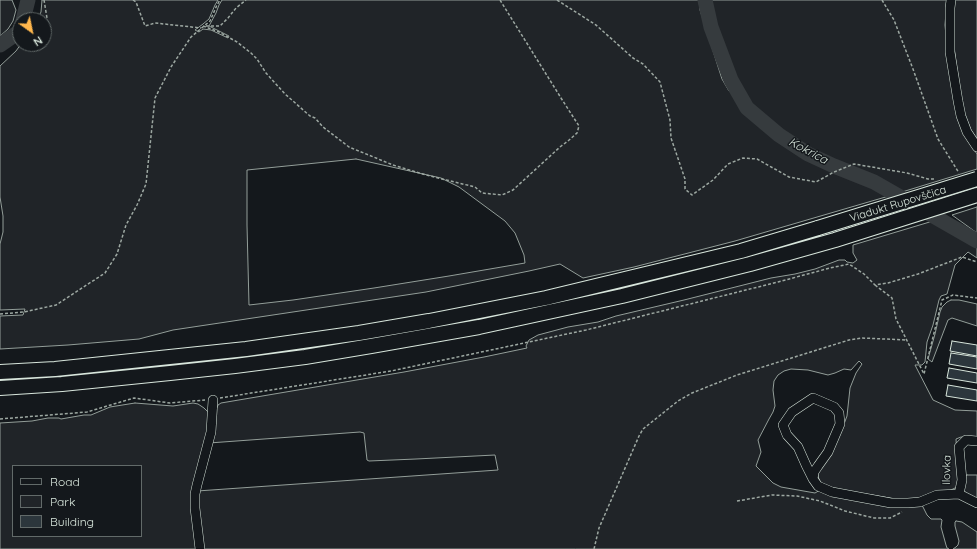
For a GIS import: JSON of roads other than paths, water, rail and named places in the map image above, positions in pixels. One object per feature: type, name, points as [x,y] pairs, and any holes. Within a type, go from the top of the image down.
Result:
[{"type":"highway","name":"Viadukt Rupovščica","points":[[0,372],[55,369],[246,349],[359,333],[546,298],[741,251],[977,179]]},
{"type":"highway","name":"Viadukt Rupovščica","points":[[0,388],[62,384],[184,372],[372,346],[480,327],[622,296],[750,264],[835,240],[977,196]]},
{"type":"street","points":[[950,0],[950,52],[958,101],[961,116],[967,132],[977,147]]},
{"type":"street","points":[[813,478],[814,472],[828,452],[840,424],[839,413],[834,407],[813,398],[792,412],[783,425],[787,435],[798,447],[806,465],[813,478],[818,486],[832,492],[891,503],[920,502],[937,495],[959,494]]},
{"type":"street","points":[[200,549],[195,508],[195,494],[211,432],[213,400]]},
{"type":"street","name":"Ilovka","points":[[977,441],[966,440],[960,447],[962,480],[959,494],[977,503]]},
{"type":"waterway","points":[[25,12],[28,0]]},
{"type":"waterway","name":"Kokrica","points":[[705,0],[711,27],[731,80],[747,108],[779,135],[808,154],[874,182],[977,241]]},
{"type":"waterway","points":[[0,45],[12,37]]}]
